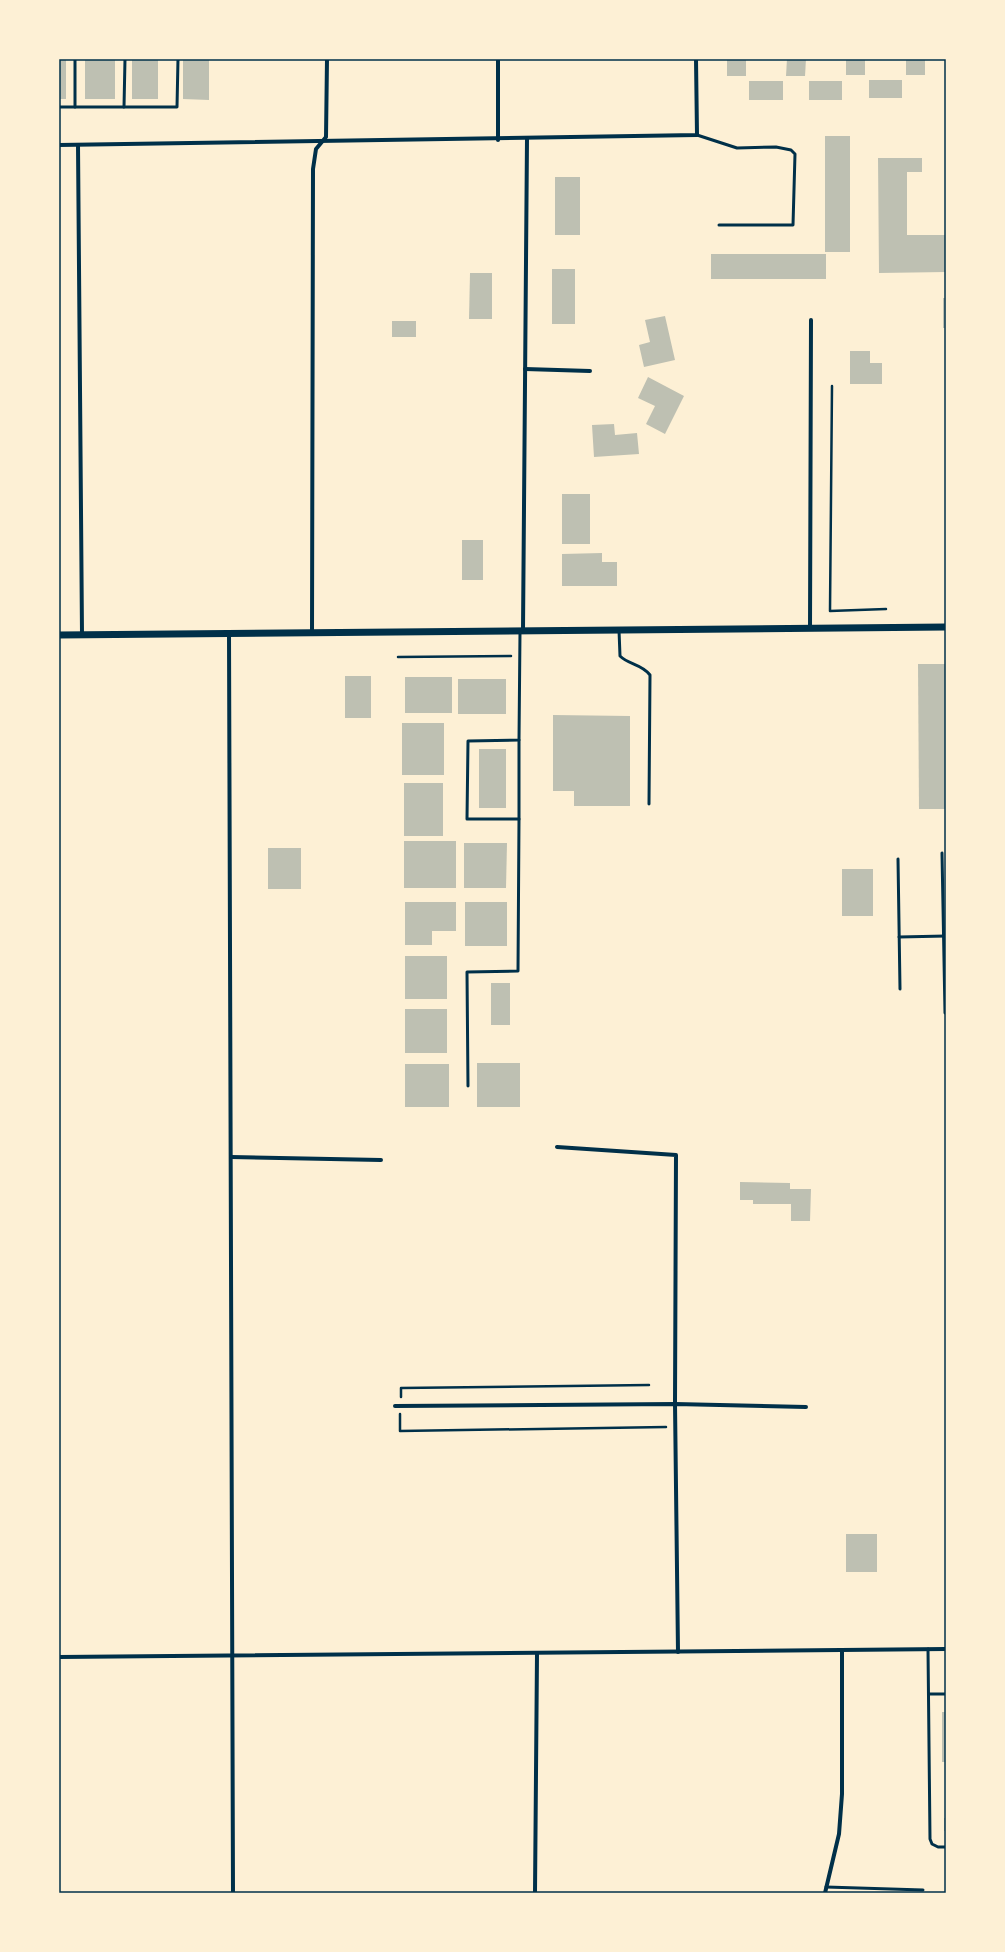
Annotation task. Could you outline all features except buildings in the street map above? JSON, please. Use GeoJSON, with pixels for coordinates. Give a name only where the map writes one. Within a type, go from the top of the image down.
{"type":"FeatureCollection","features":[{"type":"Feature","properties":{"kind":"street"},"geometry":{"type":"LineString","coordinates":[[312,632],[313,169],[316,149],[326,137],[327,59]]}},
{"type":"Feature","properties":{"kind":"street"},"geometry":{"type":"LineString","coordinates":[[498,59],[498,140]]}},
{"type":"Feature","properties":{"kind":"street"},"geometry":{"type":"LineString","coordinates":[[59,146],[498,140],[697,135],[696,59]]}},
{"type":"Feature","properties":{"kind":"street"},"geometry":{"type":"LineString","coordinates":[[521,630],[527,139]]}},
{"type":"Feature","properties":{"kind":"street"},"geometry":{"type":"LineString","coordinates":[[78,145],[82,634]]}},
{"type":"Feature","properties":{"kind":"street"},"geometry":{"type":"LineString","coordinates":[[810,629],[811,320]]}},
{"type":"Feature","properties":{"kind":"street"},"geometry":{"type":"LineString","coordinates":[[525,369],[590,371]]}},
{"type":"Feature","properties":{"kind":"street"},"geometry":{"type":"LineString","coordinates":[[59,635],[946,627]]}},
{"type":"Feature","properties":{"kind":"street"},"geometry":{"type":"LineString","coordinates":[[229,633],[233,1893]]}},
{"type":"Feature","properties":{"kind":"street"},"geometry":{"type":"LineString","coordinates":[[557,1147],[676,1156],[675,1404],[678,1652]]}},
{"type":"Feature","properties":{"kind":"street"},"geometry":{"type":"LineString","coordinates":[[231,1157],[381,1160]]}},
{"type":"Feature","properties":{"kind":"street"},"geometry":{"type":"LineString","coordinates":[[395,1406],[675,1404],[806,1407]]}},
{"type":"Feature","properties":{"kind":"street"},"geometry":{"type":"LineString","coordinates":[[59,1656],[537,1654],[946,1649]]}},
{"type":"Feature","properties":{"kind":"street"},"geometry":{"type":"LineString","coordinates":[[825,1893],[839,1834],[842,1794],[842,1650]]}},
{"type":"Feature","properties":{"kind":"street"},"geometry":{"type":"LineString","coordinates":[[534,1893],[537,1654]]}},
{"type":"Feature","properties":{"kind":"lane"},"geometry":{"type":"LineString","coordinates":[[75,59],[76,107]]}},
{"type":"Feature","properties":{"kind":"lane"},"geometry":{"type":"LineString","coordinates":[[124,107],[125,59]]}},
{"type":"Feature","properties":{"kind":"lane"},"geometry":{"type":"LineString","coordinates":[[59,107],[178,107],[178,59]]}},
{"type":"Feature","properties":{"kind":"lane"},"geometry":{"type":"LineString","coordinates":[[697,135],[737,148],[776,147],[791,150],[794,154],[793,225],[720,225]]}},
{"type":"Feature","properties":{"kind":"lane"},"geometry":{"type":"LineString","coordinates":[[468,1086],[467,972],[518,971],[521,630]]}},
{"type":"Feature","properties":{"kind":"lane"},"geometry":{"type":"LineString","coordinates":[[619,630],[620,656],[624,660],[646,669],[650,675],[649,804]]}},
{"type":"Feature","properties":{"kind":"lane"},"geometry":{"type":"LineString","coordinates":[[519,740],[468,741],[467,819],[519,819]]}},
{"type":"Feature","properties":{"kind":"lane"},"geometry":{"type":"LineString","coordinates":[[942,853],[945,936],[945,1013]]}},
{"type":"Feature","properties":{"kind":"lane"},"geometry":{"type":"LineString","coordinates":[[898,859],[900,989]]}},
{"type":"Feature","properties":{"kind":"lane"},"geometry":{"type":"LineString","coordinates":[[899,937],[945,936]]}},
{"type":"Feature","properties":{"kind":"lane"},"geometry":{"type":"LineString","coordinates":[[928,1649],[930,1839],[932,1844],[938,1847],[946,1847]]}},
{"type":"Feature","properties":{"kind":"lane"},"geometry":{"type":"LineString","coordinates":[[929,1694],[946,1694]]}},
{"type":"Feature","properties":{"kind":"lane"},"geometry":{"type":"LineString","coordinates":[[826,1887],[923,1890]]}},
{"type":"Feature","properties":{"kind":"path"},"geometry":{"type":"LineString","coordinates":[[832,386],[830,611],[886,609]]}},
{"type":"Feature","properties":{"kind":"path"},"geometry":{"type":"LineString","coordinates":[[398,657],[520,656]]}}]}
